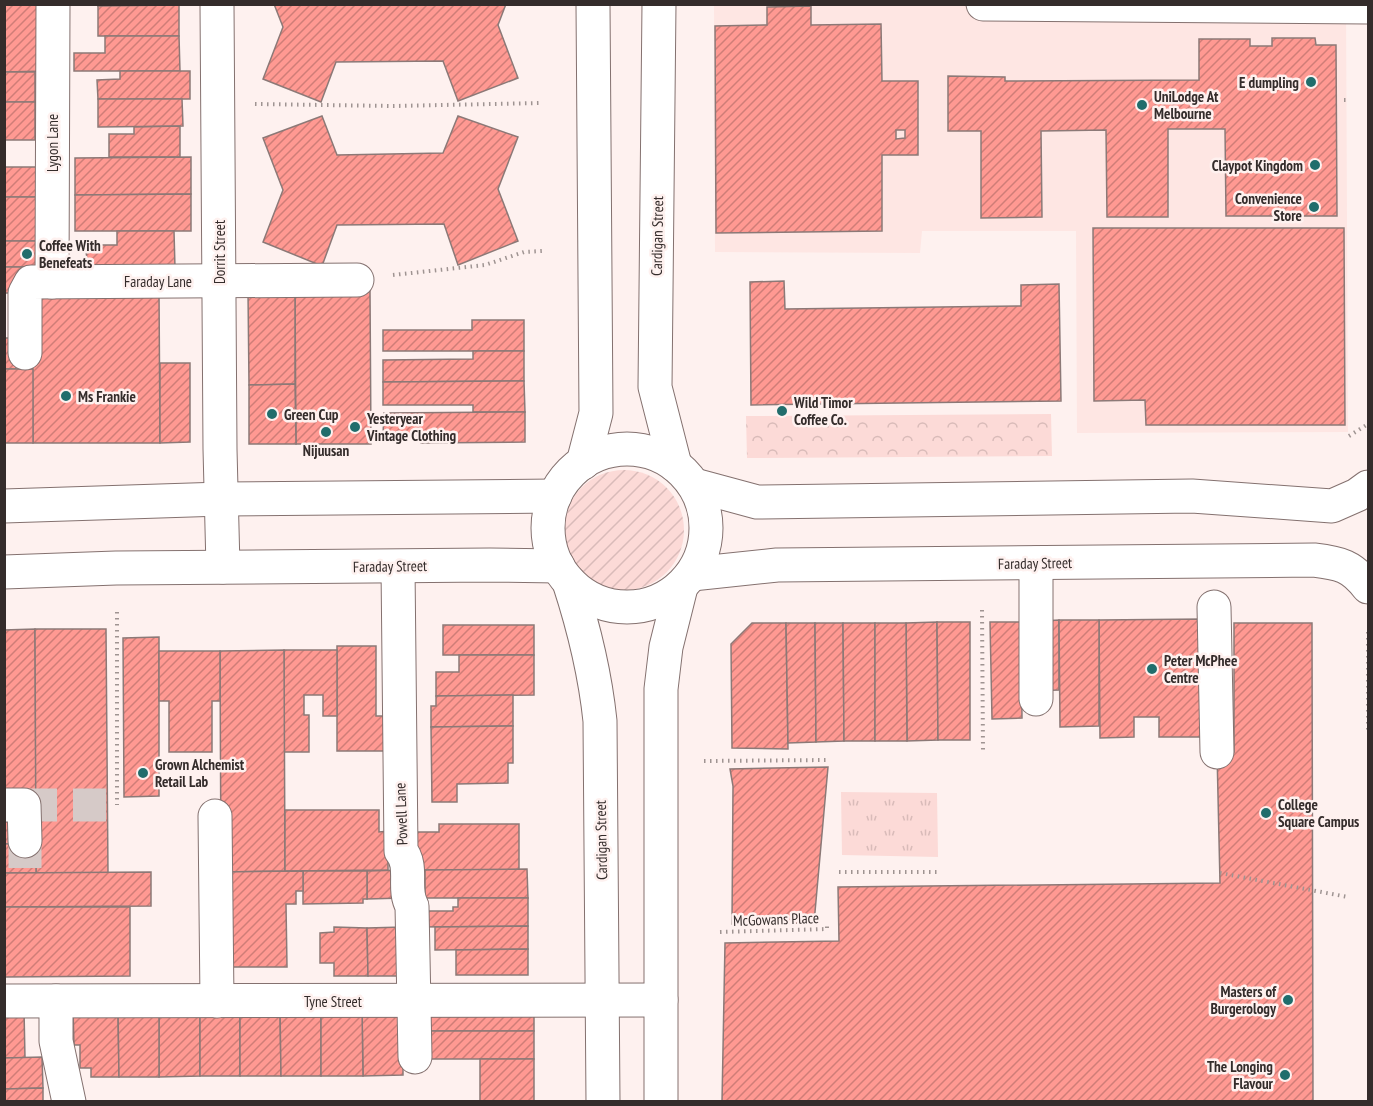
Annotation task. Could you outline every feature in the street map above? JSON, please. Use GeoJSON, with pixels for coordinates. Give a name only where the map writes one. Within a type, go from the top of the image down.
{"type":"FeatureCollection","features":[{"type":"Feature","properties":{"kind":"street","name":"Lygon Lane"},"geometry":{"type":"LineString","coordinates":[[52,282],[53,4]]}},
{"type":"Feature","properties":{"kind":"street","name":"Dorrit Street"},"geometry":{"type":"LineString","coordinates":[[217,4],[222,498]]}},
{"type":"Feature","properties":{"kind":"street"},"geometry":{"type":"LineString","coordinates":[[583,463],[596,413],[592,4]]}},
{"type":"Feature","properties":{"kind":"street","name":"Cardigan Street"},"geometry":{"type":"LineString","coordinates":[[659,4],[655,387],[684,475]]}},
{"type":"Feature","properties":{"kind":"street"},"geometry":{"type":"LineString","coordinates":[[983,4],[1368,7]]}},
{"type":"Feature","properties":{"kind":"street","name":"Faraday Lane"},"geometry":{"type":"LineString","coordinates":[[25,353],[25,293],[31,282],[357,280]]}},
{"type":"Feature","properties":{"kind":"street"},"geometry":{"type":"LineString","coordinates":[[686,581],[660,600],[636,607],[611,606],[588,597],[563,574],[549,543],[549,519],[555,496],[567,478],[583,463],[605,452],[630,449],[654,454],[684,475],[757,502],[1192,496],[1332,506],[1357,495],[1368,487]]}},
{"type":"Feature","properties":{"kind":"street"},"geometry":{"type":"LineString","coordinates":[[661,1101],[661,689],[666,647],[686,581],[703,554],[706,530],[704,506],[684,475]]}},
{"type":"Feature","properties":{"kind":"street"},"geometry":{"type":"LineString","coordinates":[[4,506],[222,498],[555,496]]}},
{"type":"Feature","properties":{"kind":"street"},"geometry":{"type":"LineString","coordinates":[[222,498],[223,567]]}},
{"type":"Feature","properties":{"kind":"street","name":"Faraday Street"},"geometry":{"type":"LineString","coordinates":[[686,581],[777,565],[1314,560],[1345,566],[1358,574],[1368,587]]}},
{"type":"Feature","properties":{"kind":"street"},"geometry":{"type":"LineString","coordinates":[[1036,563],[1036,699]]}},
{"type":"Feature","properties":{"kind":"street","name":"Faraday Street"},"geometry":{"type":"LineString","coordinates":[[4,572],[94,568],[490,565],[563,574]]}},
{"type":"Feature","properties":{"kind":"street","name":"Powell Lane"},"geometry":{"type":"LineString","coordinates":[[398,567],[401,851],[407,858],[407,898],[412,906],[415,1057]]}},
{"type":"Feature","properties":{"kind":"street","name":"Cardigan Street"},"geometry":{"type":"LineString","coordinates":[[563,574],[583,625],[597,688],[600,722],[603,1101]]}},
{"type":"Feature","properties":{"kind":"street"},"geometry":{"type":"LineString","coordinates":[[1214,607],[1217,752]]}},
{"type":"Feature","properties":{"kind":"street"},"geometry":{"type":"LineString","coordinates":[[4,805],[24,805],[25,841]]}},
{"type":"Feature","properties":{"kind":"street"},"geometry":{"type":"LineString","coordinates":[[215,816],[217,1001]]}},
{"type":"Feature","properties":{"kind":"street","name":"Tyne Street"},"geometry":{"type":"LineString","coordinates":[[4,1001],[661,1000]]}},
{"type":"Feature","properties":{"kind":"street"},"geometry":{"type":"LineString","coordinates":[[56,1001],[56,1041],[69,1101]]}},
{"type":"Feature","properties":{"kind":"path"},"geometry":{"type":"LineString","coordinates":[[246,104],[393,106],[540,103]]}},
{"type":"Feature","properties":{"kind":"path"},"geometry":{"type":"LineString","coordinates":[[357,280],[485,265],[524,252],[542,251]]}},
{"type":"Feature","properties":{"kind":"path"},"geometry":{"type":"LineString","coordinates":[[1349,436],[1368,424]]}},
{"type":"Feature","properties":{"kind":"path"},"geometry":{"type":"LineString","coordinates":[[982,610],[983,750]]}},
{"type":"Feature","properties":{"kind":"path"},"geometry":{"type":"LineString","coordinates":[[117,612],[117,805]]}},
{"type":"Feature","properties":{"kind":"path"},"geometry":{"type":"LineString","coordinates":[[1368,632],[1368,730]]}},
{"type":"Feature","properties":{"kind":"path"},"geometry":{"type":"LineString","coordinates":[[704,761],[828,760]]}},
{"type":"Feature","properties":{"kind":"path"},"geometry":{"type":"LineString","coordinates":[[839,872],[939,872]]}},
{"type":"Feature","properties":{"kind":"path"},"geometry":{"type":"LineString","coordinates":[[1220,873],[1347,897]]}},
{"type":"Feature","properties":{"kind":"path","name":"McGowans Place"},"geometry":{"type":"LineString","coordinates":[[720,932],[827,929],[827,923]]}},
{"type":"Feature","properties":{"kind":"shaded area"},"geometry":{"type":"Polygon","coordinates":[[[714,5],[1346,5],[1348,432],[1077,433],[1076,231],[922,231],[920,253],[715,252],[714,5]]]}},
{"type":"Feature","properties":{"kind":"green space"},"geometry":{"type":"Polygon","coordinates":[[[1051,414],[1052,456],[747,458],[746,416],[1051,414]]]}},
{"type":"Feature","properties":{"kind":"green space"},"geometry":{"type":"Polygon","coordinates":[[[624,470],[647,474],[666,488],[680,507],[684,530],[680,553],[666,572],[647,586],[624,590],[601,586],[582,572],[568,553],[564,530],[568,507],[582,488],[601,474],[624,470]]]}},
{"type":"Feature","properties":{"kind":"green space"},"geometry":{"type":"Polygon","coordinates":[[[841,792],[937,793],[938,857],[842,855],[841,792]]]}},
{"type":"Feature","properties":{"kind":"building"},"geometry":{"type":"Polygon","coordinates":[[[4,4],[48,4],[48,71],[4,72],[4,4]]]}},
{"type":"Feature","properties":{"kind":"building"},"geometry":{"type":"Polygon","coordinates":[[[98,4],[179,4],[179,5],[98,6],[98,4]]]}},
{"type":"Feature","properties":{"kind":"building"},"geometry":{"type":"Polygon","coordinates":[[[274,4],[506,4],[498,25],[518,78],[458,101],[443,61],[336,62],[321,102],[263,79],[283,27],[274,4]]]}},
{"type":"Feature","properties":{"kind":"building"},"geometry":{"type":"Polygon","coordinates":[[[179,5],[179,36],[98,36],[98,6],[179,5]]]}},
{"type":"Feature","properties":{"kind":"building"},"geometry":{"type":"Polygon","coordinates":[[[811,6],[811,25],[881,24],[882,81],[918,81],[918,155],[882,155],[882,231],[716,233],[715,26],[767,25],[767,7],[811,6]],[[896,130],[896,139],[905,138],[905,130],[896,130]]]}},
{"type":"Feature","properties":{"kind":"building"},"geometry":{"type":"Polygon","coordinates":[[[105,36],[179,36],[180,71],[74,71],[74,53],[105,53],[105,36]]]}},
{"type":"Feature","properties":{"kind":"building","name":"UniLodge At Melbourne"},"geometry":{"type":"Polygon","coordinates":[[[1272,38],[1315,38],[1316,45],[1336,45],[1337,216],[1226,216],[1225,129],[1168,129],[1168,217],[1107,217],[1106,130],[1041,131],[1042,217],[981,218],[981,131],[948,131],[948,76],[1005,77],[1005,81],[1199,80],[1199,39],[1250,39],[1250,46],[1272,46],[1272,38]]]}},
{"type":"Feature","properties":{"kind":"building"},"geometry":{"type":"Polygon","coordinates":[[[120,71],[190,71],[190,99],[98,99],[97,80],[120,79],[120,71]]]}},
{"type":"Feature","properties":{"kind":"building"},"geometry":{"type":"Polygon","coordinates":[[[4,72],[35,72],[35,102],[4,102],[4,72]]]}},
{"type":"Feature","properties":{"kind":"building"},"geometry":{"type":"Polygon","coordinates":[[[98,99],[182,99],[183,126],[98,127],[98,99]]]}},
{"type":"Feature","properties":{"kind":"building"},"geometry":{"type":"Polygon","coordinates":[[[4,102],[35,102],[35,140],[4,140],[4,102]]]}},
{"type":"Feature","properties":{"kind":"building"},"geometry":{"type":"Polygon","coordinates":[[[322,116],[337,155],[443,153],[458,116],[518,137],[498,189],[518,241],[458,265],[444,224],[337,225],[322,266],[263,242],[283,190],[263,138],[322,116]]]}},
{"type":"Feature","properties":{"kind":"building"},"geometry":{"type":"Polygon","coordinates":[[[180,126],[180,157],[109,157],[109,134],[134,134],[134,127],[180,126]]]}},
{"type":"Feature","properties":{"kind":"building"},"geometry":{"type":"Polygon","coordinates":[[[191,157],[191,194],[75,195],[75,158],[191,157]]]}},
{"type":"Feature","properties":{"kind":"building"},"geometry":{"type":"Polygon","coordinates":[[[4,167],[49,167],[49,197],[4,197],[4,167]]]}},
{"type":"Feature","properties":{"kind":"building"},"geometry":{"type":"Polygon","coordinates":[[[191,194],[191,231],[75,231],[75,195],[191,194]]]}},
{"type":"Feature","properties":{"kind":"building"},"geometry":{"type":"Polygon","coordinates":[[[4,197],[49,197],[49,241],[4,241],[4,197]]]}},
{"type":"Feature","properties":{"kind":"building"},"geometry":{"type":"Polygon","coordinates":[[[1093,228],[1344,228],[1345,425],[1146,425],[1145,400],[1094,401],[1093,228]]]}},
{"type":"Feature","properties":{"kind":"building"},"geometry":{"type":"Polygon","coordinates":[[[117,231],[174,231],[175,268],[87,268],[86,245],[117,245],[117,231]]]}},
{"type":"Feature","properties":{"kind":"building","name":"Coffee With Benefeats"},"geometry":{"type":"Polygon","coordinates":[[[4,241],[49,241],[49,267],[4,267],[4,241]]]}},
{"type":"Feature","properties":{"kind":"building"},"geometry":{"type":"Polygon","coordinates":[[[4,267],[49,267],[16,293],[4,293],[4,267]]]}},
{"type":"Feature","properties":{"kind":"building"},"geometry":{"type":"Polygon","coordinates":[[[784,281],[785,309],[1021,306],[1021,285],[1059,284],[1061,401],[751,405],[750,282],[784,281]]]}},
{"type":"Feature","properties":{"kind":"building"},"geometry":{"type":"Polygon","coordinates":[[[32,290],[159,290],[160,443],[33,443],[32,290]]]}},
{"type":"Feature","properties":{"kind":"building"},"geometry":{"type":"Polygon","coordinates":[[[295,291],[370,291],[371,444],[296,444],[295,291]]]}},
{"type":"Feature","properties":{"kind":"building"},"geometry":{"type":"Polygon","coordinates":[[[295,291],[295,384],[249,385],[248,292],[295,291]]]}},
{"type":"Feature","properties":{"kind":"building"},"geometry":{"type":"Polygon","coordinates":[[[472,320],[524,320],[524,351],[383,351],[383,330],[472,330],[472,320]]]}},
{"type":"Feature","properties":{"kind":"building"},"geometry":{"type":"Polygon","coordinates":[[[4,338],[16,338],[16,369],[4,369],[4,338]]]}},
{"type":"Feature","properties":{"kind":"building"},"geometry":{"type":"Polygon","coordinates":[[[473,351],[524,351],[524,381],[383,382],[383,360],[473,359],[473,351]]]}},
{"type":"Feature","properties":{"kind":"building"},"geometry":{"type":"Polygon","coordinates":[[[160,363],[190,363],[190,442],[160,443],[160,363]]]}},
{"type":"Feature","properties":{"kind":"building"},"geometry":{"type":"Polygon","coordinates":[[[4,369],[33,369],[33,443],[4,443],[4,369]]]}},
{"type":"Feature","properties":{"kind":"building"},"geometry":{"type":"Polygon","coordinates":[[[524,381],[525,412],[473,412],[473,405],[383,405],[383,382],[524,381]]]}},
{"type":"Feature","properties":{"kind":"building","name":"Green Cup"},"geometry":{"type":"Polygon","coordinates":[[[295,384],[296,444],[249,444],[249,385],[295,384]]]}},
{"type":"Feature","properties":{"kind":"building"},"geometry":{"type":"Polygon","coordinates":[[[525,412],[525,442],[421,443],[421,435],[383,435],[384,413],[525,412]]]}},
{"type":"Feature","properties":{"kind":"building","name":"Peter McPhee Centre"},"geometry":{"type":"Polygon","coordinates":[[[1204,619],[1205,737],[1159,737],[1159,717],[1134,717],[1134,737],[1100,738],[1099,620],[1204,619]]]}},
{"type":"Feature","properties":{"kind":"building"},"geometry":{"type":"Polygon","coordinates":[[[1059,620],[1059,690],[1022,691],[1021,622],[1059,620]]]}},
{"type":"Feature","properties":{"kind":"building"},"geometry":{"type":"Polygon","coordinates":[[[1059,620],[1099,620],[1099,726],[1060,727],[1059,620]]]}},
{"type":"Feature","properties":{"kind":"building"},"geometry":{"type":"Polygon","coordinates":[[[937,622],[938,740],[907,741],[906,623],[937,622]]]}},
{"type":"Feature","properties":{"kind":"building"},"geometry":{"type":"Polygon","coordinates":[[[937,622],[970,622],[970,740],[938,740],[937,622]]]}},
{"type":"Feature","properties":{"kind":"building"},"geometry":{"type":"Polygon","coordinates":[[[990,622],[1021,622],[1022,718],[992,719],[990,622]]]}},
{"type":"Feature","properties":{"kind":"building"},"geometry":{"type":"Polygon","coordinates":[[[752,623],[786,623],[788,749],[732,748],[731,644],[752,623]]]}},
{"type":"Feature","properties":{"kind":"building"},"geometry":{"type":"Polygon","coordinates":[[[786,623],[815,623],[816,742],[788,743],[786,623]]]}},
{"type":"Feature","properties":{"kind":"building"},"geometry":{"type":"Polygon","coordinates":[[[815,623],[843,623],[844,741],[816,742],[815,623]]]}},
{"type":"Feature","properties":{"kind":"building"},"geometry":{"type":"Polygon","coordinates":[[[843,623],[875,623],[875,741],[844,741],[843,623]]]}},
{"type":"Feature","properties":{"kind":"building"},"geometry":{"type":"Polygon","coordinates":[[[875,623],[906,623],[907,741],[875,741],[875,623]]]}},
{"type":"Feature","properties":{"kind":"building","name":"College Square Campus"},"geometry":{"type":"Polygon","coordinates":[[[1234,623],[1312,623],[1313,1102],[722,1102],[725,943],[839,941],[838,887],[1220,883],[1217,752],[1234,752],[1234,623]]]}},
{"type":"Feature","properties":{"kind":"building"},"geometry":{"type":"Polygon","coordinates":[[[443,625],[534,625],[534,655],[443,655],[443,625]]]}},
{"type":"Feature","properties":{"kind":"building"},"geometry":{"type":"Polygon","coordinates":[[[35,629],[36,797],[4,798],[4,630],[35,629]]]}},
{"type":"Feature","properties":{"kind":"building"},"geometry":{"type":"Polygon","coordinates":[[[35,629],[106,629],[108,873],[36,873],[35,629]]]}},
{"type":"Feature","properties":{"kind":"building"},"geometry":{"type":"Polygon","coordinates":[[[159,637],[159,796],[124,797],[123,638],[159,637]]]}},
{"type":"Feature","properties":{"kind":"building"},"geometry":{"type":"Polygon","coordinates":[[[337,646],[376,646],[376,716],[387,716],[387,751],[337,751],[337,646]]]}},
{"type":"Feature","properties":{"kind":"building"},"geometry":{"type":"Polygon","coordinates":[[[284,650],[337,650],[337,716],[323,716],[323,695],[304,695],[304,715],[309,715],[309,752],[284,752],[284,650]]]}},
{"type":"Feature","properties":{"kind":"building"},"geometry":{"type":"Polygon","coordinates":[[[284,650],[285,871],[221,872],[220,651],[284,650]]]}},
{"type":"Feature","properties":{"kind":"building"},"geometry":{"type":"Polygon","coordinates":[[[159,651],[220,651],[220,701],[212,701],[212,752],[169,752],[169,701],[159,701],[159,651]]]}},
{"type":"Feature","properties":{"kind":"building"},"geometry":{"type":"Polygon","coordinates":[[[459,655],[534,655],[534,695],[436,696],[436,672],[459,672],[459,655]]]}},
{"type":"Feature","properties":{"kind":"building"},"geometry":{"type":"Polygon","coordinates":[[[513,695],[513,726],[431,727],[431,706],[436,706],[436,696],[513,695]]]}},
{"type":"Feature","properties":{"kind":"building"},"geometry":{"type":"Polygon","coordinates":[[[513,726],[513,763],[508,763],[508,783],[457,784],[457,802],[432,802],[431,727],[513,726]]]}},
{"type":"Feature","properties":{"kind":"building"},"geometry":{"type":"Polygon","coordinates":[[[828,767],[814,923],[732,924],[733,786],[730,769],[828,767]]]}},
{"type":"Feature","properties":{"kind":"building"},"geometry":{"type":"Polygon","coordinates":[[[285,810],[379,810],[379,832],[388,831],[388,870],[285,871],[285,810]]]}},
{"type":"Feature","properties":{"kind":"building"},"geometry":{"type":"Polygon","coordinates":[[[4,814],[18,844],[4,844],[4,814]]]}},
{"type":"Feature","properties":{"kind":"building"},"geometry":{"type":"Polygon","coordinates":[[[439,824],[519,824],[519,870],[409,870],[409,832],[439,832],[439,824]]]}},
{"type":"Feature","properties":{"kind":"building"},"geometry":{"type":"Polygon","coordinates":[[[36,843],[36,873],[4,873],[4,844],[36,843]]]}},
{"type":"Feature","properties":{"kind":"building"},"geometry":{"type":"Polygon","coordinates":[[[527,869],[528,898],[425,898],[425,870],[527,869]]]}},
{"type":"Feature","properties":{"kind":"building"},"geometry":{"type":"Polygon","coordinates":[[[403,870],[403,898],[367,899],[367,871],[403,870]]]}},
{"type":"Feature","properties":{"kind":"building"},"geometry":{"type":"Polygon","coordinates":[[[303,871],[367,871],[367,899],[363,899],[363,903],[303,904],[303,871]]]}},
{"type":"Feature","properties":{"kind":"building"},"geometry":{"type":"Polygon","coordinates":[[[303,871],[303,891],[296,891],[296,904],[286,904],[287,967],[222,967],[221,872],[303,871]]]}},
{"type":"Feature","properties":{"kind":"building"},"geometry":{"type":"Polygon","coordinates":[[[151,872],[151,906],[4,907],[4,873],[151,872]]]}},
{"type":"Feature","properties":{"kind":"building"},"geometry":{"type":"Polygon","coordinates":[[[458,898],[528,898],[528,926],[418,927],[418,911],[453,911],[453,907],[458,907],[458,898]]]}},
{"type":"Feature","properties":{"kind":"building"},"geometry":{"type":"Polygon","coordinates":[[[4,907],[130,907],[130,976],[4,977],[4,907]]]}},
{"type":"Feature","properties":{"kind":"building"},"geometry":{"type":"Polygon","coordinates":[[[528,926],[528,949],[435,950],[435,927],[528,926]]]}},
{"type":"Feature","properties":{"kind":"building"},"geometry":{"type":"Polygon","coordinates":[[[334,927],[367,928],[368,976],[334,976],[334,963],[320,963],[320,933],[334,932],[334,927]]]}},
{"type":"Feature","properties":{"kind":"building"},"geometry":{"type":"Polygon","coordinates":[[[403,927],[403,976],[368,976],[367,928],[403,927]]]}},
{"type":"Feature","properties":{"kind":"building"},"geometry":{"type":"Polygon","coordinates":[[[528,949],[528,975],[456,975],[456,950],[528,949]]]}},
{"type":"Feature","properties":{"kind":"building"},"geometry":{"type":"Polygon","coordinates":[[[403,1007],[403,1075],[363,1076],[362,1008],[403,1007]]]}},
{"type":"Feature","properties":{"kind":"building"},"geometry":{"type":"Polygon","coordinates":[[[422,1007],[534,1007],[534,1031],[422,1031],[422,1007]]]}},
{"type":"Feature","properties":{"kind":"building"},"geometry":{"type":"Polygon","coordinates":[[[200,1008],[200,1076],[159,1077],[159,1009],[200,1008]]]}},
{"type":"Feature","properties":{"kind":"building"},"geometry":{"type":"Polygon","coordinates":[[[200,1008],[240,1008],[240,1076],[200,1076],[200,1008]]]}},
{"type":"Feature","properties":{"kind":"building"},"geometry":{"type":"Polygon","coordinates":[[[240,1008],[280,1008],[281,1076],[240,1076],[240,1008]]]}},
{"type":"Feature","properties":{"kind":"building"},"geometry":{"type":"Polygon","coordinates":[[[280,1008],[321,1008],[321,1076],[281,1076],[280,1008]]]}},
{"type":"Feature","properties":{"kind":"building"},"geometry":{"type":"Polygon","coordinates":[[[321,1008],[362,1008],[363,1076],[321,1076],[321,1008]]]}},
{"type":"Feature","properties":{"kind":"building"},"geometry":{"type":"Polygon","coordinates":[[[73,1009],[118,1009],[119,1077],[91,1077],[91,1068],[80,1068],[80,1045],[74,1045],[73,1009]]]}},
{"type":"Feature","properties":{"kind":"building"},"geometry":{"type":"Polygon","coordinates":[[[118,1009],[159,1009],[159,1077],[119,1077],[118,1009]]]}},
{"type":"Feature","properties":{"kind":"building"},"geometry":{"type":"Polygon","coordinates":[[[4,1010],[24,1010],[25,1058],[4,1058],[4,1010]]]}},
{"type":"Feature","properties":{"kind":"building"},"geometry":{"type":"Polygon","coordinates":[[[422,1031],[534,1031],[534,1059],[422,1059],[422,1031]]]}},
{"type":"Feature","properties":{"kind":"building"},"geometry":{"type":"Polygon","coordinates":[[[42,1057],[43,1088],[4,1089],[4,1058],[42,1057]]]}},
{"type":"Feature","properties":{"kind":"building"},"geometry":{"type":"Polygon","coordinates":[[[480,1059],[534,1059],[534,1102],[480,1102],[480,1059]]]}},
{"type":"Feature","properties":{"kind":"building"},"geometry":{"type":"Polygon","coordinates":[[[43,1088],[43,1102],[4,1102],[4,1089],[43,1088]]]}},
{"type":"Feature","properties":{"kind":"tunnel"},"geometry":{"type":"LineString","coordinates":[[24,805],[117,805]]}},
{"type":"Feature","properties":{"kind":"tunnel"},"geometry":{"type":"LineString","coordinates":[[25,841],[25,868]]}},
{"type":"Feature","properties":{"kind":"place","name":"E dumpling"},"geometry":{"type":"Point","coordinates":[1311,82]}},
{"type":"Feature","properties":{"kind":"place","name":"UniLodge At Melbourne"},"geometry":{"type":"Point","coordinates":[1142,105]}},
{"type":"Feature","properties":{"kind":"place","name":"Claypot Kingdom"},"geometry":{"type":"Point","coordinates":[1315,165]}},
{"type":"Feature","properties":{"kind":"place","name":"Convenience Store"},"geometry":{"type":"Point","coordinates":[1314,207]}},
{"type":"Feature","properties":{"kind":"place","name":"Coffee With Benefeats"},"geometry":{"type":"Point","coordinates":[27,254]}},
{"type":"Feature","properties":{"kind":"place","name":"Ms Frankie"},"geometry":{"type":"Point","coordinates":[66,396]}},
{"type":"Feature","properties":{"kind":"place","name":"Wild Timor Coffee Co."},"geometry":{"type":"Point","coordinates":[782,411]}},
{"type":"Feature","properties":{"kind":"place","name":"Green Cup"},"geometry":{"type":"Point","coordinates":[272,414]}},
{"type":"Feature","properties":{"kind":"place","name":"Yesteryear Vintage Clothing"},"geometry":{"type":"Point","coordinates":[355,427]}},
{"type":"Feature","properties":{"kind":"place","name":"Nijuusan"},"geometry":{"type":"Point","coordinates":[326,432]}},
{"type":"Feature","properties":{"kind":"place","name":"Peter McPhee Centre"},"geometry":{"type":"Point","coordinates":[1152,669]}},
{"type":"Feature","properties":{"kind":"place","name":"Grown Alchemist Retail Lab"},"geometry":{"type":"Point","coordinates":[143,773]}},
{"type":"Feature","properties":{"kind":"place","name":"College Square Campus"},"geometry":{"type":"Point","coordinates":[1266,813]}},
{"type":"Feature","properties":{"kind":"place","name":"Masters of Burgerology"},"geometry":{"type":"Point","coordinates":[1288,1000]}},
{"type":"Feature","properties":{"kind":"place","name":"The Longing Flavour"},"geometry":{"type":"Point","coordinates":[1285,1075]}}]}
